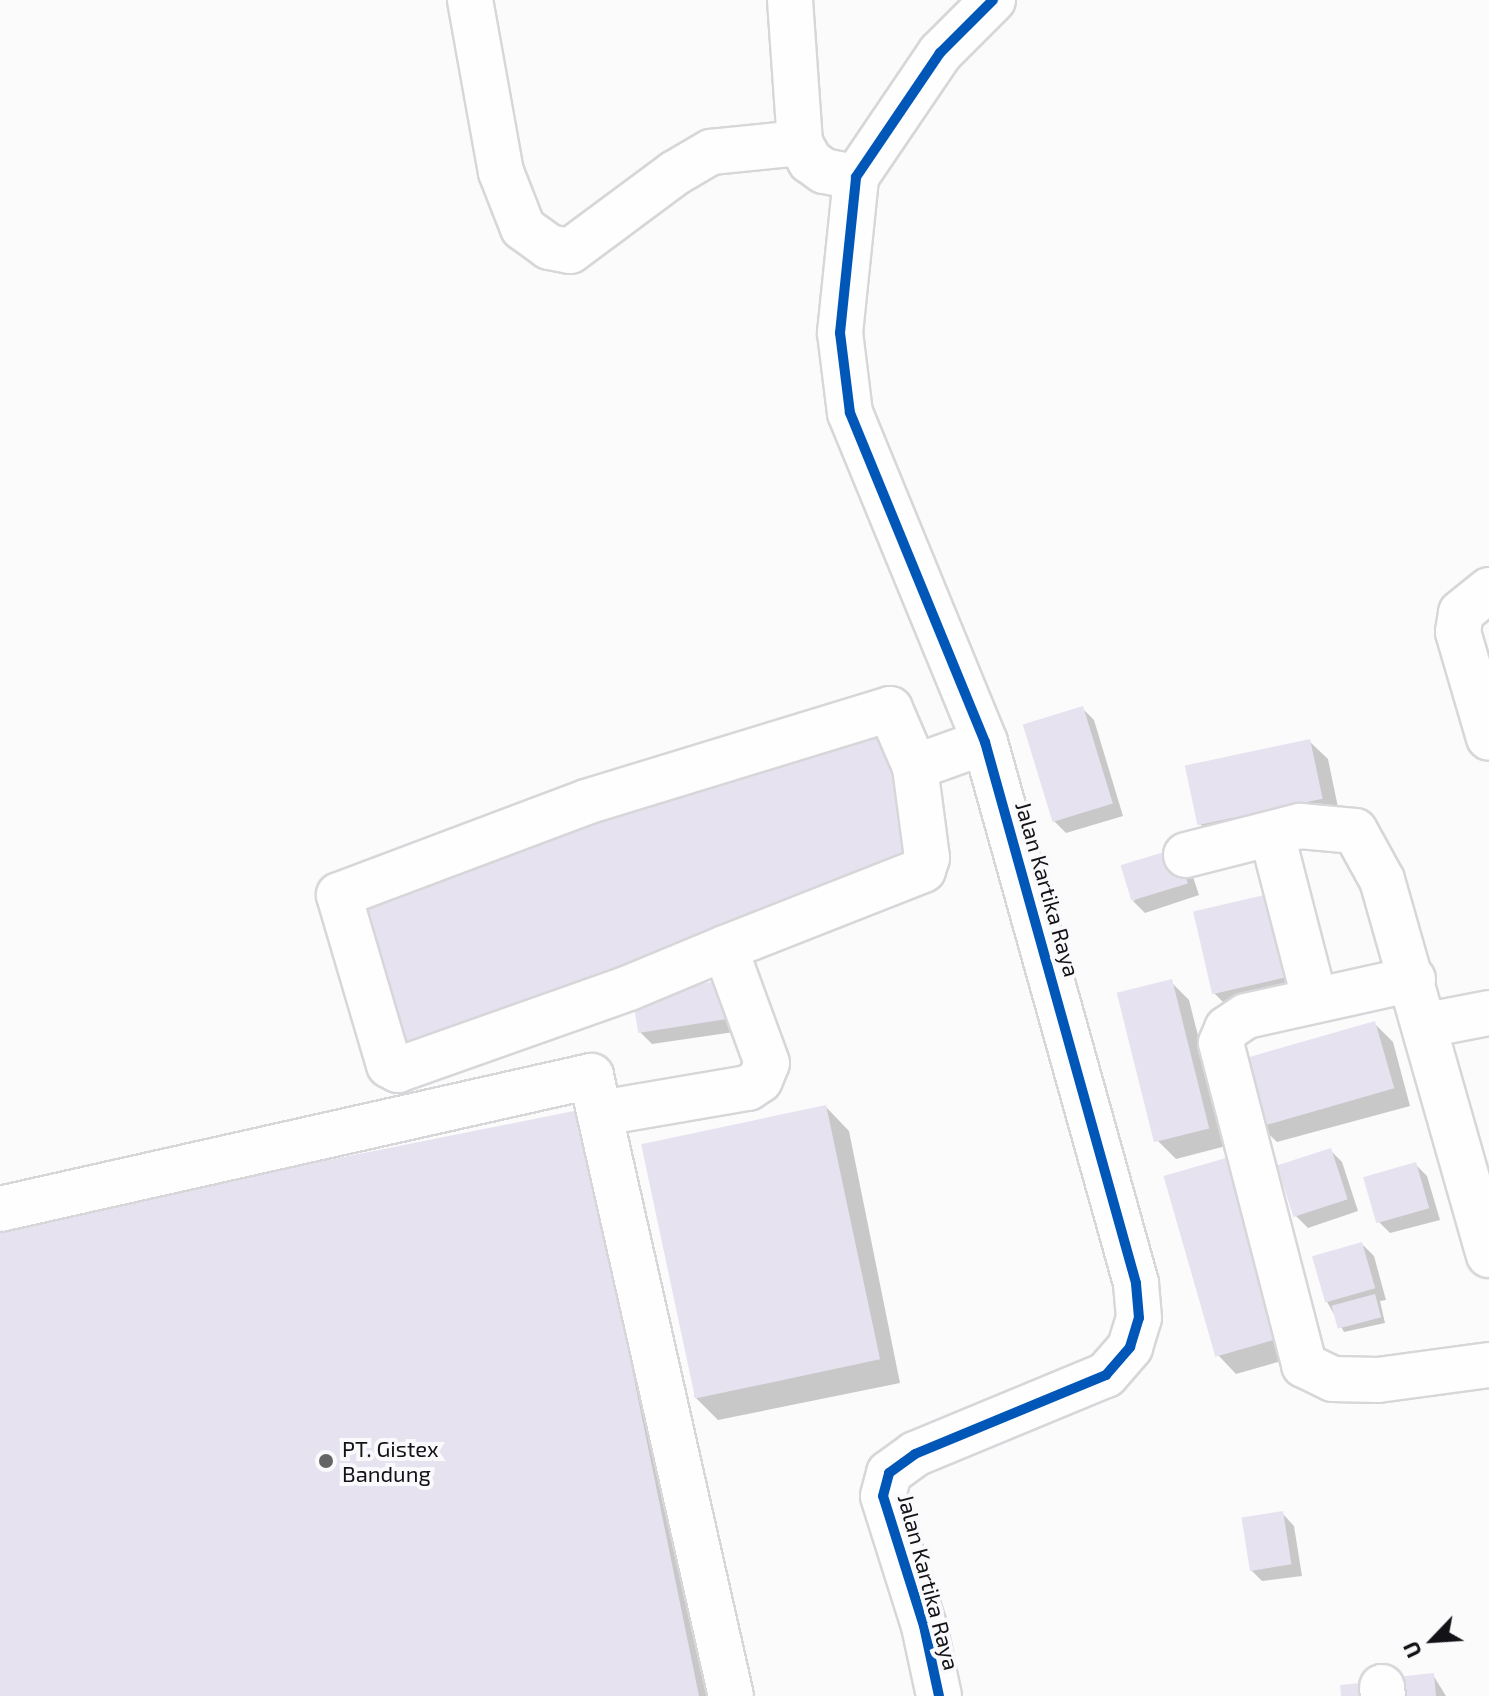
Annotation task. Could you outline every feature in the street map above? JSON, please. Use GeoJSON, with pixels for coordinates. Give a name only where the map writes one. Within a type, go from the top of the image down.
{"type":"FeatureCollection","features":[{"type":"Feature","properties":{"kind":"street"},"geometry":{"type":"LineString","coordinates":[[470,0],[501,172],[523,228],[549,247],[570,251],[675,173],[711,152],[800,143]]}},
{"type":"Feature","properties":{"kind":"street"},"geometry":{"type":"LineString","coordinates":[[790,0],[800,143],[810,161],[824,171],[856,177]]}},
{"type":"Feature","properties":{"kind":"street","name":"Jalan Kartika Raya"},"geometry":{"type":"LineString","coordinates":[[939,1696],[924,1626],[883,1496],[889,1473],[915,1454],[1106,1375],[1130,1347],[1139,1318],[1136,1283],[985,742],[850,413],[840,333],[856,177],[940,53],[993,0]]}},
{"type":"Feature","properties":{"kind":"street"},"geometry":{"type":"LineString","coordinates":[[1489,590],[1461,613],[1458,632],[1489,738]]}},
{"type":"Feature","properties":{"kind":"street"},"geometry":{"type":"LineString","coordinates":[[890,709],[915,767],[927,858],[923,870],[614,994],[398,1070],[389,1065],[339,895],[586,802],[890,709]]}},
{"type":"Feature","properties":{"kind":"street"},"geometry":{"type":"LineString","coordinates":[[915,767],[985,742]]}},
{"type":"Feature","properties":{"kind":"street"},"geometry":{"type":"LineString","coordinates":[[1186,855],[1300,826],[1355,831],[1382,880],[1427,1025],[1489,1255]]}},
{"type":"Feature","properties":{"kind":"street"},"geometry":{"type":"LineString","coordinates":[[1272,835],[1314,997]]}},
{"type":"Feature","properties":{"kind":"street"},"geometry":{"type":"LineString","coordinates":[[601,1113],[748,1088],[760,1080],[767,1063],[725,948]]}},
{"type":"Feature","properties":{"kind":"street"},"geometry":{"type":"LineString","coordinates":[[1413,979],[1314,997],[1246,1016],[1227,1029],[1221,1043],[1304,1365],[1333,1379],[1378,1380],[1489,1365]]}},
{"type":"Feature","properties":{"kind":"street"},"geometry":{"type":"LineString","coordinates":[[1427,1025],[1489,1013]]}},
{"type":"Feature","properties":{"kind":"street"},"geometry":{"type":"LineString","coordinates":[[0,1209],[585,1074],[596,1080],[731,1696]]}},
{"type":"Feature","properties":{"kind":"building"},"geometry":{"type":"Polygon","coordinates":[[[1083,706],[1113,804],[1053,822],[1023,724],[1083,706]]]}},
{"type":"Feature","properties":{"kind":"building"},"geometry":{"type":"Polygon","coordinates":[[[876,725],[924,864],[405,1043],[357,904],[876,725]]]}},
{"type":"Feature","properties":{"kind":"building"},"geometry":{"type":"Polygon","coordinates":[[[1310,739],[1323,799],[1197,825],[1185,766],[1310,739]]]}},
{"type":"Feature","properties":{"kind":"building"},"geometry":{"type":"Polygon","coordinates":[[[1177,848],[1188,883],[1131,901],[1121,865],[1177,848]]]}},
{"type":"Feature","properties":{"kind":"building"},"geometry":{"type":"Polygon","coordinates":[[[1273,893],[1292,976],[1212,994],[1193,911],[1273,893]]]}},
{"type":"Feature","properties":{"kind":"building"},"geometry":{"type":"Polygon","coordinates":[[[1172,979],[1209,1128],[1154,1142],[1117,993],[1172,979]]]}},
{"type":"Feature","properties":{"kind":"building"},"geometry":{"type":"Polygon","coordinates":[[[724,980],[730,1019],[638,1033],[632,995],[724,980]]]}},
{"type":"Feature","properties":{"kind":"building"},"geometry":{"type":"Polygon","coordinates":[[[1375,1021],[1394,1088],[1258,1127],[1239,1060],[1375,1021]]]}},
{"type":"Feature","properties":{"kind":"building"},"geometry":{"type":"Polygon","coordinates":[[[826,1105],[880,1359],[695,1399],[641,1144],[826,1105]]]}},
{"type":"Feature","properties":{"kind":"building","name":"PT. Gistex Bandung"},"geometry":{"type":"Polygon","coordinates":[[[579,1110],[699,1696],[0,1696],[0,1226],[579,1110]]]}},
{"type":"Feature","properties":{"kind":"building"},"geometry":{"type":"Polygon","coordinates":[[[1331,1148],[1348,1199],[1293,1217],[1277,1166],[1331,1148]]]}},
{"type":"Feature","properties":{"kind":"building"},"geometry":{"type":"Polygon","coordinates":[[[1226,1158],[1278,1339],[1215,1357],[1164,1176],[1226,1158]]]}},
{"type":"Feature","properties":{"kind":"building"},"geometry":{"type":"Polygon","coordinates":[[[1416,1162],[1429,1208],[1376,1223],[1363,1177],[1416,1162]]]}},
{"type":"Feature","properties":{"kind":"building"},"geometry":{"type":"Polygon","coordinates":[[[1362,1242],[1375,1288],[1325,1302],[1312,1256],[1362,1242]]]}},
{"type":"Feature","properties":{"kind":"building"},"geometry":{"type":"Polygon","coordinates":[[[1375,1294],[1381,1317],[1338,1329],[1332,1306],[1375,1294]]]}},
{"type":"Feature","properties":{"kind":"building"},"geometry":{"type":"Polygon","coordinates":[[[1283,1511],[1291,1564],[1250,1571],[1242,1518],[1283,1511]]]}},
{"type":"Feature","properties":{"kind":"building"},"geometry":{"type":"Polygon","coordinates":[[[1434,1673],[1436,1696],[1399,1696],[1397,1677],[1434,1673]]]}},
{"type":"Feature","properties":{"kind":"building"},"geometry":{"type":"Polygon","coordinates":[[[1371,1682],[1372,1696],[1341,1696],[1340,1685],[1371,1682]]]}},
{"type":"Feature","properties":{"kind":"cycle path"},"geometry":{"type":"LineString","coordinates":[[939,1696],[924,1626],[883,1496],[889,1473],[915,1454],[1106,1375],[1130,1347],[1139,1318],[1136,1283],[985,742],[850,413],[840,333],[856,177],[940,53],[993,0]]}},
{"type":"Feature","properties":{"kind":"place","name":"PT. Gistex Bandung"},"geometry":{"type":"Point","coordinates":[326,1461]}}]}
